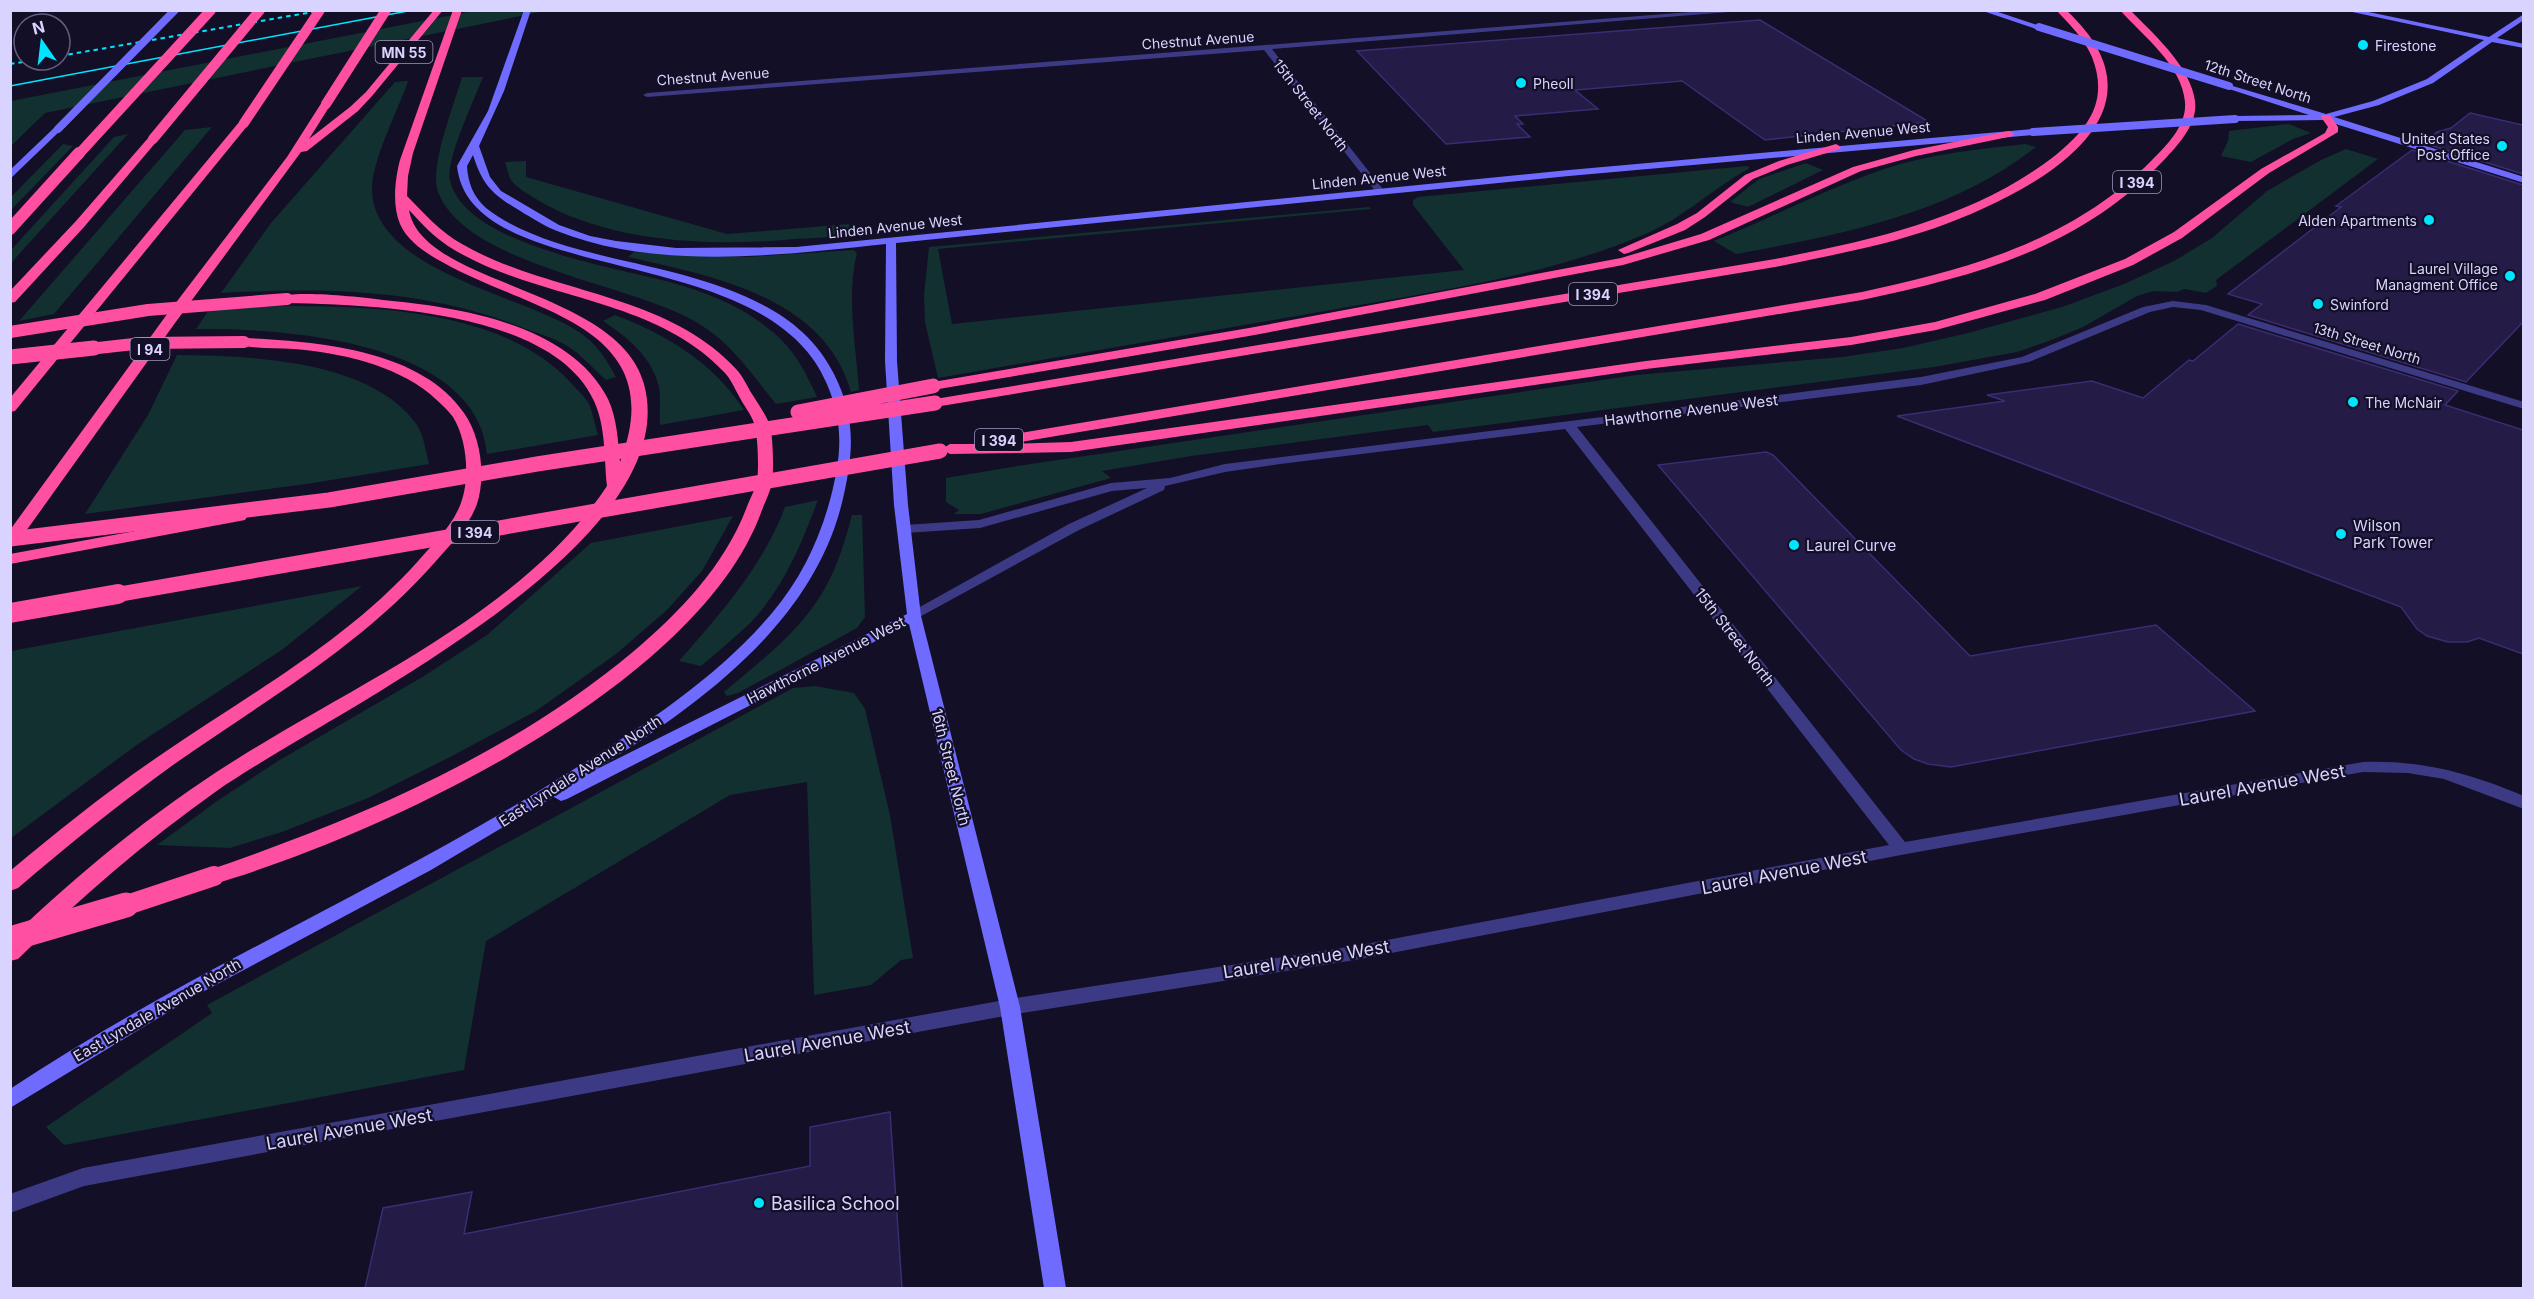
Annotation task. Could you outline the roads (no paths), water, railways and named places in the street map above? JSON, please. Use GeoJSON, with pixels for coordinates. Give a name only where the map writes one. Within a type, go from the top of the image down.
{"type":"FeatureCollection","features":[{"type":"Feature","properties":{"kind":"highway"},"geometry":{"type":"LineString","coordinates":[[10,229],[212,10]]}},
{"type":"Feature","properties":{"kind":"highway"},"geometry":{"type":"LineString","coordinates":[[10,299],[80,224],[260,10]]}},
{"type":"Feature","properties":{"kind":"highway"},"geometry":{"type":"LineString","coordinates":[[10,408],[244,123],[320,10]]}},
{"type":"Feature","properties":{"kind":"highway","name":"I 94"},"geometry":{"type":"LineString","coordinates":[[10,541],[170,320],[292,158],[386,10]]}},
{"type":"Feature","properties":{"kind":"highway","name":"MN 55"},"geometry":{"type":"LineString","coordinates":[[292,158],[354,109],[369,94],[440,10]]}},
{"type":"Feature","properties":{"kind":"highway"},"geometry":{"type":"LineString","coordinates":[[10,953],[95,874],[168,817],[243,764],[419,661],[481,620],[525,586],[557,557],[615,489],[633,449],[641,405],[629,364],[606,339],[569,314],[453,264],[420,241],[406,225],[402,174],[458,10]]}},
{"type":"Feature","properties":{"kind":"highway","name":"I 394"},"geometry":{"type":"LineString","coordinates":[[10,559],[537,464],[935,403],[1775,263],[1884,238],[1936,222],[2012,190],[2062,155],[2092,126],[2099,114],[2101,101],[2103,83],[2100,66],[2083,33],[2060,10]]}},
{"type":"Feature","properties":{"kind":"highway","name":"I 394"},"geometry":{"type":"LineString","coordinates":[[10,613],[945,450],[1862,296],[1928,281],[2014,255],[2069,230],[2129,190],[2158,162],[2185,126],[2189,116],[2190,102],[2181,78],[2152,38],[2124,10]]}},
{"type":"Feature","properties":{"kind":"highway"},"geometry":{"type":"LineString","coordinates":[[945,450],[1071,447],[1646,365],[1869,338],[1936,326],[2066,288],[2129,262],[2165,243],[2252,179],[2333,132],[2333,127],[2326,117]]}},
{"type":"Feature","properties":{"kind":"highway"},"geometry":{"type":"LineString","coordinates":[[537,464],[933,386],[1249,332],[1534,279],[1662,252],[1727,228],[1857,169],[1914,153],[2009,134]]}},
{"type":"Feature","properties":{"kind":"highway"},"geometry":{"type":"LineString","coordinates":[[1534,279],[1657,238],[1701,215],[1749,177],[1783,163],[1836,147]]}},
{"type":"Feature","properties":{"kind":"highway"},"geometry":{"type":"LineString","coordinates":[[10,939],[84,919],[214,876],[315,838],[441,782],[518,743],[581,701],[657,641],[705,593],[741,541],[762,494],[768,464],[767,442],[762,418],[734,374],[709,350],[693,339],[645,316],[523,275],[466,251],[447,240],[403,198]]}},
{"type":"Feature","properties":{"kind":"highway"},"geometry":{"type":"LineString","coordinates":[[10,332],[90,317],[177,305],[287,299],[377,302],[433,309],[507,328],[549,347],[568,359],[582,373],[600,399],[609,427],[615,489]]}},
{"type":"Feature","properties":{"kind":"highway"},"geometry":{"type":"LineString","coordinates":[[10,357],[143,343],[244,342],[282,343],[357,356],[387,366],[429,387],[446,400],[462,419],[469,436],[473,474],[469,504],[453,531],[413,580],[367,620],[102,807],[10,883]]}},
{"type":"Feature","properties":{"kind":"highway"},"geometry":{"type":"LineString","coordinates":[[10,541],[329,500]]}},
{"type":"Feature","properties":{"kind":"street"},"geometry":{"type":"LineString","coordinates":[[10,176],[175,10]]}},
{"type":"Feature","properties":{"kind":"street","name":"East Lyndale Avenue North"},"geometry":{"type":"LineString","coordinates":[[10,1100],[132,1023],[244,960],[481,835],[642,735],[706,685],[749,646],[778,615],[801,581],[829,529],[841,482],[846,429],[840,402],[823,364],[807,342],[752,304],[708,286],[552,245],[507,226],[484,210],[468,193],[462,166],[476,147],[506,75],[528,10]]}},
{"type":"Feature","properties":{"kind":"street","name":"Chestnut Avenue"},"geometry":{"type":"LineString","coordinates":[[647,95],[1751,10]]}},
{"type":"Feature","properties":{"kind":"street","name":"12th Street North"},"geometry":{"type":"LineString","coordinates":[[1983,10],[2523,180]]}},
{"type":"Feature","properties":{"kind":"street"},"geometry":{"type":"LineString","coordinates":[[2346,10],[2523,46]]}},
{"type":"Feature","properties":{"kind":"street"},"geometry":{"type":"LineString","coordinates":[[2326,117],[2376,103],[2422,85],[2523,16]]}},
{"type":"Feature","properties":{"kind":"street","name":"15th Street North"},"geometry":{"type":"LineString","coordinates":[[1267,48],[1379,190]]}},
{"type":"Feature","properties":{"kind":"street","name":"Linden Avenue West"},"geometry":{"type":"LineString","coordinates":[[476,147],[484,176],[490,186],[514,204],[559,228],[599,240],[667,249],[759,252],[1836,147],[2235,119],[2326,117]]}},
{"type":"Feature","properties":{"kind":"street","name":"16th Street North"},"geometry":{"type":"LineString","coordinates":[[891,240],[891,361],[901,505],[914,616],[1010,1007],[1055,1288]]}},
{"type":"Feature","properties":{"kind":"street","name":"Hawthorne Avenue West"},"geometry":{"type":"LineString","coordinates":[[905,529],[980,524],[1111,487],[1170,482],[1225,468],[1921,381],[2025,360],[2147,309],[2173,304],[2202,308]]}},
{"type":"Feature","properties":{"kind":"street","name":"13th Street North"},"geometry":{"type":"LineString","coordinates":[[2202,308],[2523,406]]}},
{"type":"Feature","properties":{"kind":"street","name":"15th Street North"},"geometry":{"type":"LineString","coordinates":[[1569,425],[1901,849]]}},
{"type":"Feature","properties":{"kind":"street","name":"Hawthorne Avenue West"},"geometry":{"type":"LineString","coordinates":[[481,835],[914,616],[1074,527],[1170,482]]}},
{"type":"Feature","properties":{"kind":"street","name":"Laurel Avenue West"},"geometry":{"type":"LineString","coordinates":[[10,1204],[83,1177],[1010,1007],[1355,953],[1901,849],[2363,767],[2419,767],[2452,774],[2523,803]]}},
{"type":"Feature","properties":{"kind":"tram line"},"geometry":{"type":"LineString","coordinates":[[10,86],[413,10]]}},
{"type":"Feature","properties":{"kind":"railway"},"geometry":{"type":"LineString","coordinates":[[72,54],[324,10]]}},
{"type":"Feature","properties":{"kind":"place","name":"Firestone"},"geometry":{"type":"Point","coordinates":[2363,45]}},
{"type":"Feature","properties":{"kind":"place","name":"Pheoll"},"geometry":{"type":"Point","coordinates":[1521,83]}},
{"type":"Feature","properties":{"kind":"place","name":"United States Post Office"},"geometry":{"type":"Point","coordinates":[2502,146]}},
{"type":"Feature","properties":{"kind":"place","name":"Alden Apartments"},"geometry":{"type":"Point","coordinates":[2429,220]}},
{"type":"Feature","properties":{"kind":"place","name":"Laurel Village Managment Office"},"geometry":{"type":"Point","coordinates":[2510,276]}},
{"type":"Feature","properties":{"kind":"place","name":"Swinford"},"geometry":{"type":"Point","coordinates":[2318,304]}},
{"type":"Feature","properties":{"kind":"place","name":"The McNair"},"geometry":{"type":"Point","coordinates":[2353,402]}},
{"type":"Feature","properties":{"kind":"place","name":"Wilson Park Tower"},"geometry":{"type":"Point","coordinates":[2341,534]}},
{"type":"Feature","properties":{"kind":"place","name":"Laurel Curve"},"geometry":{"type":"Point","coordinates":[1794,545]}},
{"type":"Feature","properties":{"kind":"place","name":"Basilica School"},"geometry":{"type":"Point","coordinates":[759,1203]}}]}
